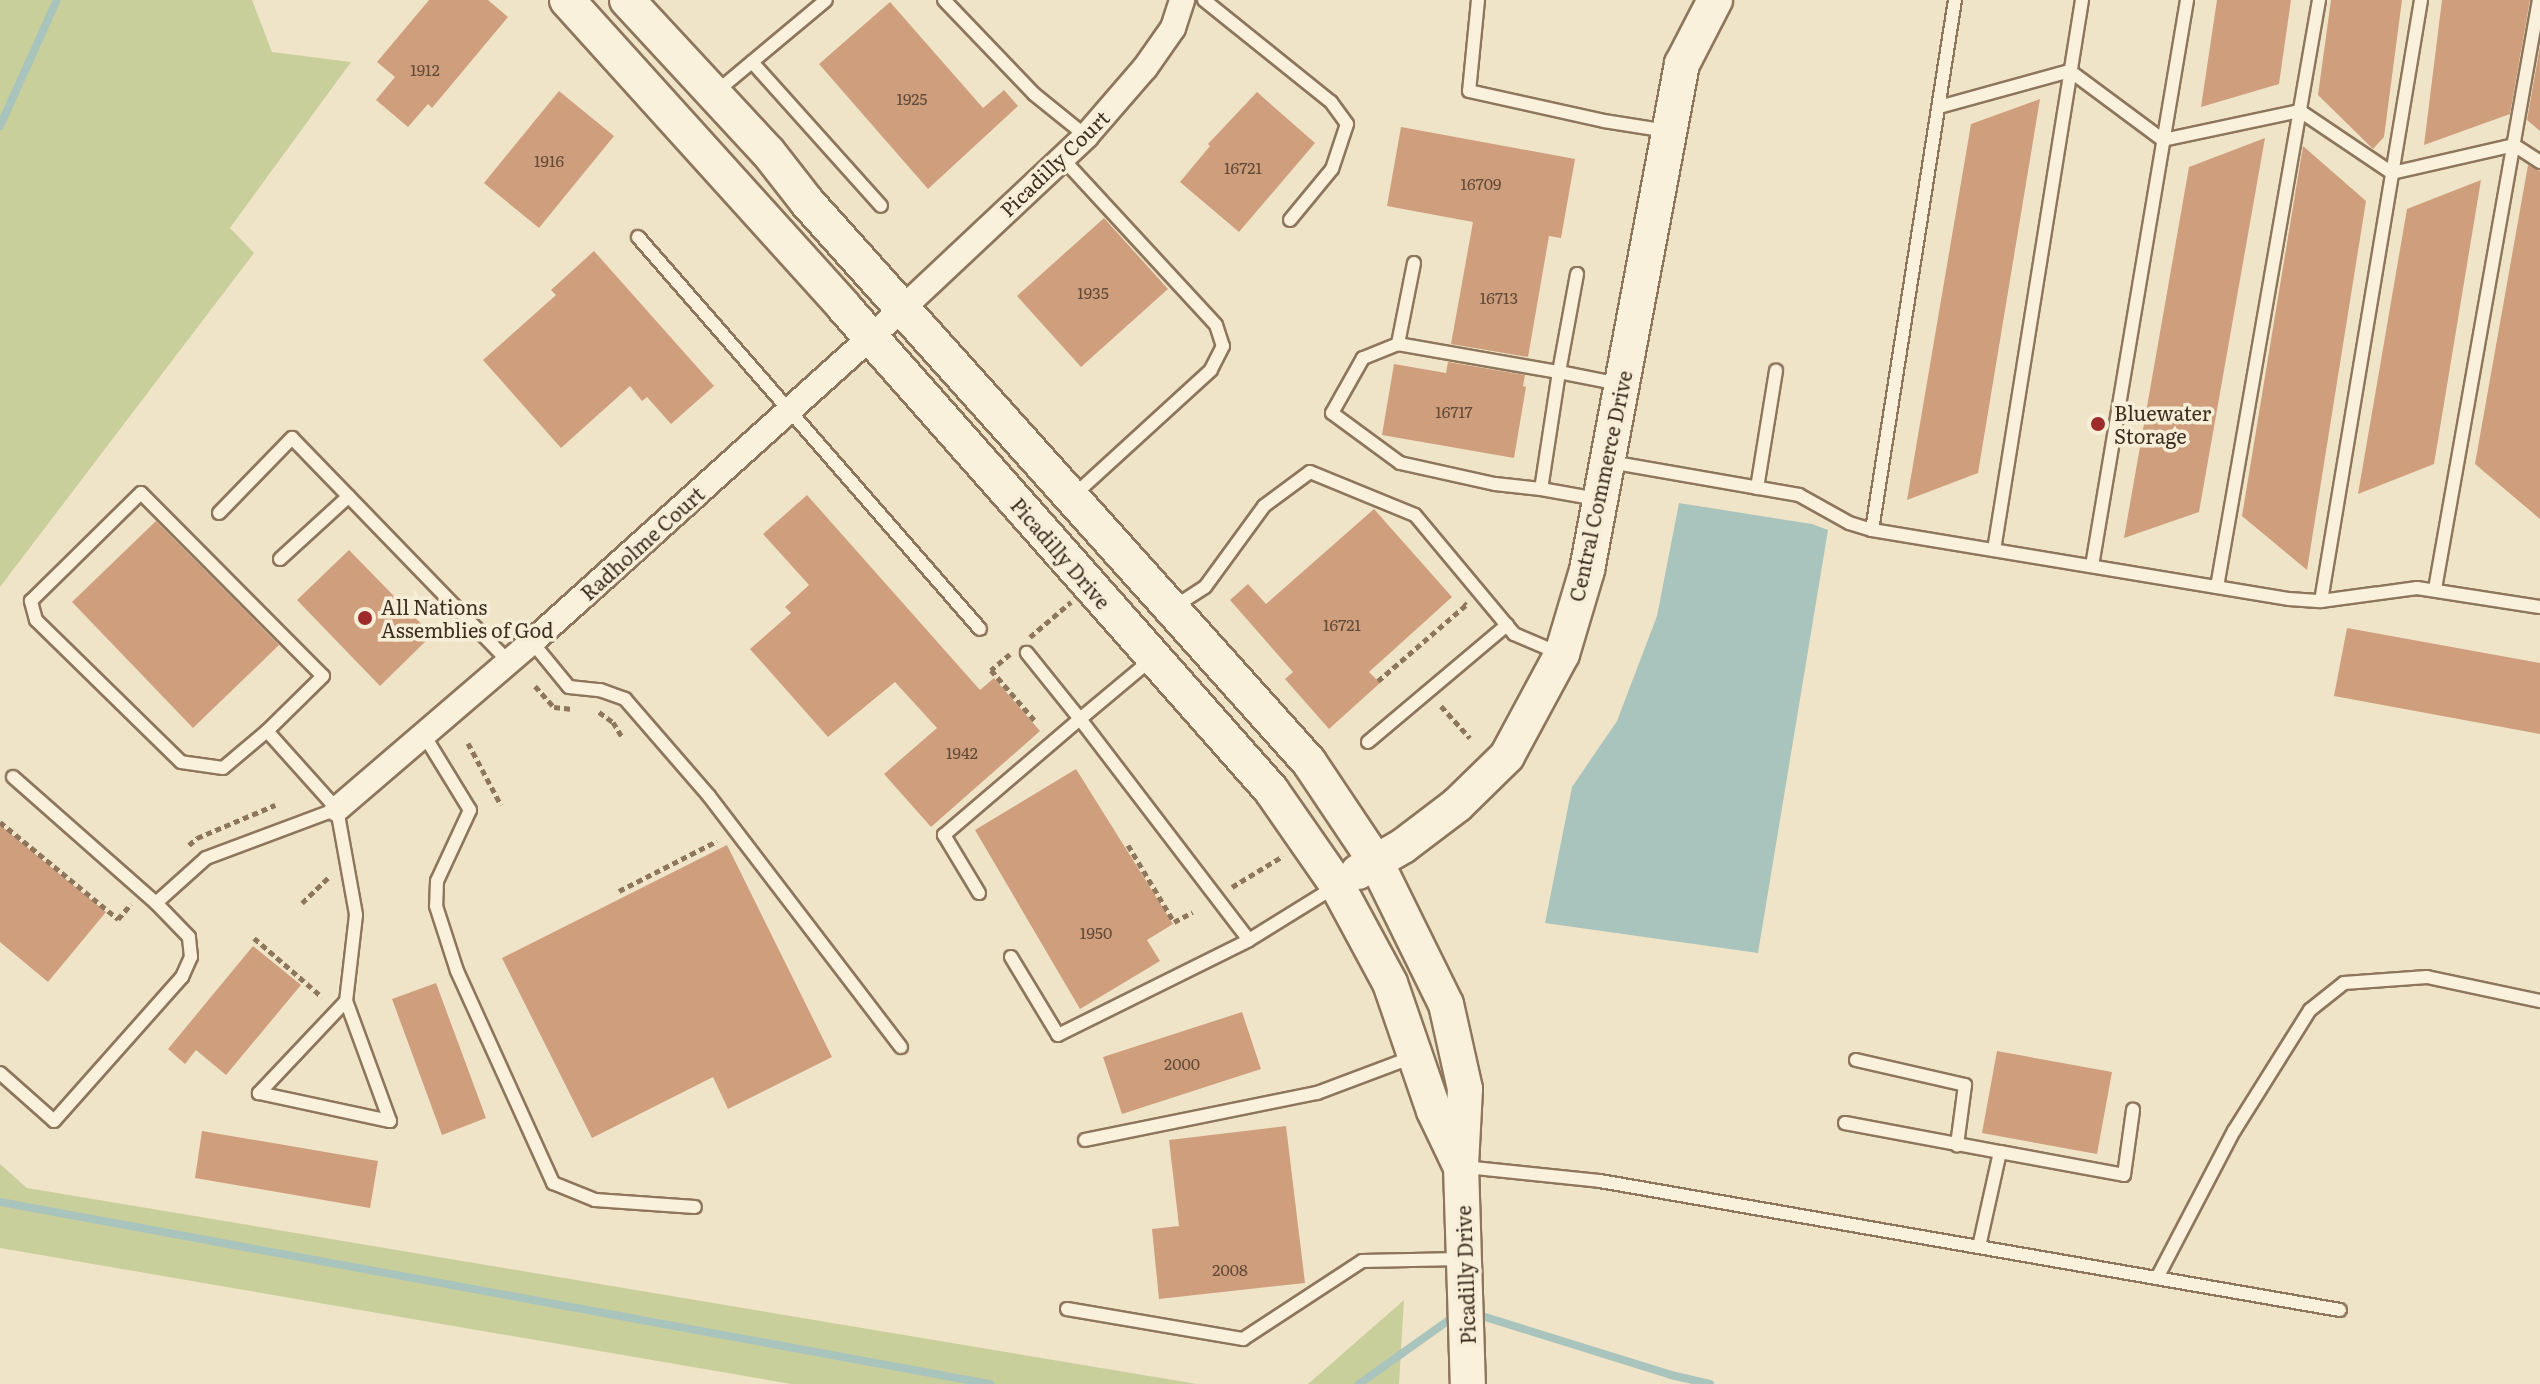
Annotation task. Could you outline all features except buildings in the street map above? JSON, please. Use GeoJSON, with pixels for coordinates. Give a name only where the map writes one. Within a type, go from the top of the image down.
{"type":"FeatureCollection","features":[{"type":"Feature","properties":{"kind":"street","name":"Picadilly Drive"},"geometry":{"type":"LineString","coordinates":[[567,0],[870,336],[1271,790],[1337,885],[1390,983],[1434,1111],[1461,1166]]}},
{"type":"Feature","properties":{"kind":"street","name":"Picadilly Drive"},"geometry":{"type":"LineString","coordinates":[[627,0],[1309,762],[1376,862],[1446,1004],[1465,1089],[1461,1166],[1468,1384]]}},
{"type":"Feature","properties":{"kind":"street","name":"Picadilly Court"},"geometry":{"type":"LineString","coordinates":[[870,336],[1086,136],[1145,68],[1173,28],[1182,0]]}},
{"type":"Feature","properties":{"kind":"street","name":"Central Commerce Drive"},"geometry":{"type":"LineString","coordinates":[[1337,885],[1376,862],[1457,805],[1507,756],[1562,654],[1587,570],[1682,64],[1714,1]]}},
{"type":"Feature","properties":{"kind":"street","name":"Radholme Court"},"geometry":{"type":"LineString","coordinates":[[337,809],[532,642],[870,336]]}},
{"type":"Feature","properties":{"kind":"lane"},"geometry":{"type":"LineString","coordinates":[[714,94],[826,0]]}},
{"type":"Feature","properties":{"kind":"lane"},"geometry":{"type":"LineString","coordinates":[[944,0],[1034,94],[1086,136]]}},
{"type":"Feature","properties":{"kind":"lane"},"geometry":{"type":"LineString","coordinates":[[1204,0],[1331,102],[1347,124],[1332,169],[1290,220]]}},
{"type":"Feature","properties":{"kind":"lane"},"geometry":{"type":"LineString","coordinates":[[1478,0],[1469,91],[1604,121],[1670,131]]}},
{"type":"Feature","properties":{"kind":"lane"},"geometry":{"type":"LineString","coordinates":[[1872,530],[1955,0]]}},
{"type":"Feature","properties":{"kind":"lane"},"geometry":{"type":"LineString","coordinates":[[1994,550],[2082,0]]}},
{"type":"Feature","properties":{"kind":"lane"},"geometry":{"type":"LineString","coordinates":[[2092,566],[2187,0]]}},
{"type":"Feature","properties":{"kind":"lane"},"geometry":{"type":"LineString","coordinates":[[2217,587],[2319,0]]}},
{"type":"Feature","properties":{"kind":"lane"},"geometry":{"type":"LineString","coordinates":[[2321,601],[2421,0]]}},
{"type":"Feature","properties":{"kind":"lane"},"geometry":{"type":"LineString","coordinates":[[2435,589],[2539,0]]}},
{"type":"Feature","properties":{"kind":"lane"},"geometry":{"type":"LineString","coordinates":[[752,62],[881,206]]}},
{"type":"Feature","properties":{"kind":"lane"},"geometry":{"type":"LineString","coordinates":[[1939,107],[2070,71]]}},
{"type":"Feature","properties":{"kind":"lane"},"geometry":{"type":"LineString","coordinates":[[2070,71],[2163,140],[2300,111],[2392,173],[2514,145],[2540,162]]}},
{"type":"Feature","properties":{"kind":"lane"},"geometry":{"type":"LineString","coordinates":[[1062,158],[1216,325],[1223,346],[1211,370],[1071,497]]}},
{"type":"Feature","properties":{"kind":"lane"},"geometry":{"type":"LineString","coordinates":[[638,237],[980,629]]}},
{"type":"Feature","properties":{"kind":"lane"},"geometry":{"type":"LineString","coordinates":[[1398,344],[1414,263]]}},
{"type":"Feature","properties":{"kind":"lane"},"geometry":{"type":"LineString","coordinates":[[1541,489],[1577,274]]}},
{"type":"Feature","properties":{"kind":"lane"},"geometry":{"type":"LineString","coordinates":[[1600,500],[1495,484],[1400,463],[1332,413],[1363,358],[1398,344],[1622,385]]}},
{"type":"Feature","properties":{"kind":"lane"},"geometry":{"type":"LineString","coordinates":[[1757,488],[1776,371]]}},
{"type":"Feature","properties":{"kind":"lane"},"geometry":{"type":"LineString","coordinates":[[219,513],[292,438],[509,662]]}},
{"type":"Feature","properties":{"kind":"lane"},"geometry":{"type":"LineString","coordinates":[[1607,461],[1809,498],[1849,523],[1872,530],[2217,587],[2321,601],[2398,590],[2435,589],[2540,607]]}},
{"type":"Feature","properties":{"kind":"lane"},"geometry":{"type":"LineString","coordinates":[[1171,609],[1205,587],[1264,506],[1310,472],[1415,515],[1514,634],[1562,654]]}},
{"type":"Feature","properties":{"kind":"lane"},"geometry":{"type":"LineString","coordinates":[[141,493],[323,676],[267,731],[223,768],[181,762],[36,620],[31,601],[141,493]]}},
{"type":"Feature","properties":{"kind":"lane"},"geometry":{"type":"LineString","coordinates":[[280,559],[349,496]]}},
{"type":"Feature","properties":{"kind":"lane"},"geometry":{"type":"LineString","coordinates":[[1368,742],[1507,625]]}},
{"type":"Feature","properties":{"kind":"lane"},"geometry":{"type":"LineString","coordinates":[[532,642],[569,687],[600,690],[625,699],[709,796],[901,1047]]}},
{"type":"Feature","properties":{"kind":"lane"},"geometry":{"type":"LineString","coordinates":[[1027,653],[1249,940]]}},
{"type":"Feature","properties":{"kind":"lane"},"geometry":{"type":"LineString","coordinates":[[979,893],[944,835],[1153,658]]}},
{"type":"Feature","properties":{"kind":"lane"},"geometry":{"type":"LineString","coordinates":[[267,731],[337,809],[356,915],[346,1001],[390,1121],[259,1093],[346,1001]]}},
{"type":"Feature","properties":{"kind":"lane"},"geometry":{"type":"LineString","coordinates":[[424,735],[470,810],[437,881],[436,906],[457,971],[553,1183],[595,1200],[695,1207]]}},
{"type":"Feature","properties":{"kind":"lane"},"geometry":{"type":"LineString","coordinates":[[0,1073],[54,1121],[182,977],[191,957],[189,937],[156,903],[13,777]]}},
{"type":"Feature","properties":{"kind":"lane"},"geometry":{"type":"LineString","coordinates":[[156,903],[206,858],[337,809]]}},
{"type":"Feature","properties":{"kind":"lane"},"geometry":{"type":"LineString","coordinates":[[1011,957],[1058,1035],[1249,940],[1337,885]]}},
{"type":"Feature","properties":{"kind":"lane"},"geometry":{"type":"LineString","coordinates":[[2157,1278],[2234,1131],[2310,1010],[2344,983],[2427,977],[2540,1001]]}},
{"type":"Feature","properties":{"kind":"lane"},"geometry":{"type":"LineString","coordinates":[[1085,1140],[1317,1093],[1416,1056]]}},
{"type":"Feature","properties":{"kind":"lane"},"geometry":{"type":"LineString","coordinates":[[1856,1060],[1965,1085],[1957,1145]]}},
{"type":"Feature","properties":{"kind":"lane"},"geometry":{"type":"LineString","coordinates":[[1845,1123],[2124,1175],[2133,1110]]}},
{"type":"Feature","properties":{"kind":"lane"},"geometry":{"type":"LineString","coordinates":[[1979,1247],[2000,1152]]}},
{"type":"Feature","properties":{"kind":"lane"},"geometry":{"type":"LineString","coordinates":[[1461,1166],[1600,1181],[2340,1310]]}},
{"type":"Feature","properties":{"kind":"lane"},"geometry":{"type":"LineString","coordinates":[[1067,1309],[1243,1339],[1362,1261],[1464,1259]]}},
{"type":"Feature","properties":{"kind":"path"},"geometry":{"type":"LineString","coordinates":[[1378,681],[1466,605],[1458,597]]}},
{"type":"Feature","properties":{"kind":"path"},"geometry":{"type":"LineString","coordinates":[[535,686],[554,707],[575,709]]}},
{"type":"Feature","properties":{"kind":"path"},"geometry":{"type":"LineString","coordinates":[[1441,706],[1470,738]]}},
{"type":"Feature","properties":{"kind":"path"},"geometry":{"type":"LineString","coordinates":[[590,709],[613,722],[622,737]]}},
{"type":"Feature","properties":{"kind":"path"},"geometry":{"type":"LineString","coordinates":[[468,743],[501,805]]}},
{"type":"Feature","properties":{"kind":"path"},"geometry":{"type":"LineString","coordinates":[[0,822],[118,919],[134,901]]}},
{"type":"Feature","properties":{"kind":"path"},"geometry":{"type":"LineString","coordinates":[[619,891],[717,841]]}},
{"type":"Feature","properties":{"kind":"path"},"geometry":{"type":"LineString","coordinates":[[1128,845],[1174,922],[1193,912]]}},
{"type":"Feature","properties":{"kind":"path"},"geometry":{"type":"LineString","coordinates":[[1232,887],[1293,850]]}},
{"type":"Feature","properties":{"kind":"path"},"geometry":{"type":"LineString","coordinates":[[302,903],[329,877]]}},
{"type":"Feature","properties":{"kind":"path"},"geometry":{"type":"LineString","coordinates":[[254,938],[322,997]]}},
{"type":"Feature","properties":{"kind":"green space"},"geometry":{"type":"Polygon","coordinates":[[[0,0],[252,0],[272,52],[351,62],[230,228],[254,253],[0,587],[0,0]]]}},
{"type":"Feature","properties":{"kind":"green space"},"geometry":{"type":"Polygon","coordinates":[[[0,1164],[27,1188],[1197,1384],[791,1384],[0,1248],[0,1164]]]}},
{"type":"Feature","properties":{"kind":"green space"},"geometry":{"type":"Polygon","coordinates":[[[1404,1300],[1399,1384],[1308,1384],[1404,1300]]]}},
{"type":"Feature","properties":{"kind":"water"},"geometry":{"type":"Polygon","coordinates":[[[1679,503],[1812,524],[1828,530],[1758,953],[1545,923],[1572,787],[1617,721],[1657,616],[1679,503]]]}},
{"type":"Feature","properties":{"kind":"waterway"},"geometry":{"type":"LineString","coordinates":[[0,126],[57,0]]}},
{"type":"Feature","properties":{"kind":"waterway"},"geometry":{"type":"LineString","coordinates":[[0,1202],[990,1384]]}},
{"type":"Feature","properties":{"kind":"waterway"},"geometry":{"type":"LineString","coordinates":[[1482,1316],[1671,1375],[1710,1384]]}},
{"type":"Feature","properties":{"kind":"waterway"},"geometry":{"type":"LineString","coordinates":[[1359,1384],[1449,1320]]}},
{"type":"Feature","properties":{"kind":"place","name":"Bluewater Storage"},"geometry":{"type":"Point","coordinates":[2098,424]}},
{"type":"Feature","properties":{"kind":"place","name":"All Nations Assemblies of God"},"geometry":{"type":"Point","coordinates":[365,618]}}]}
